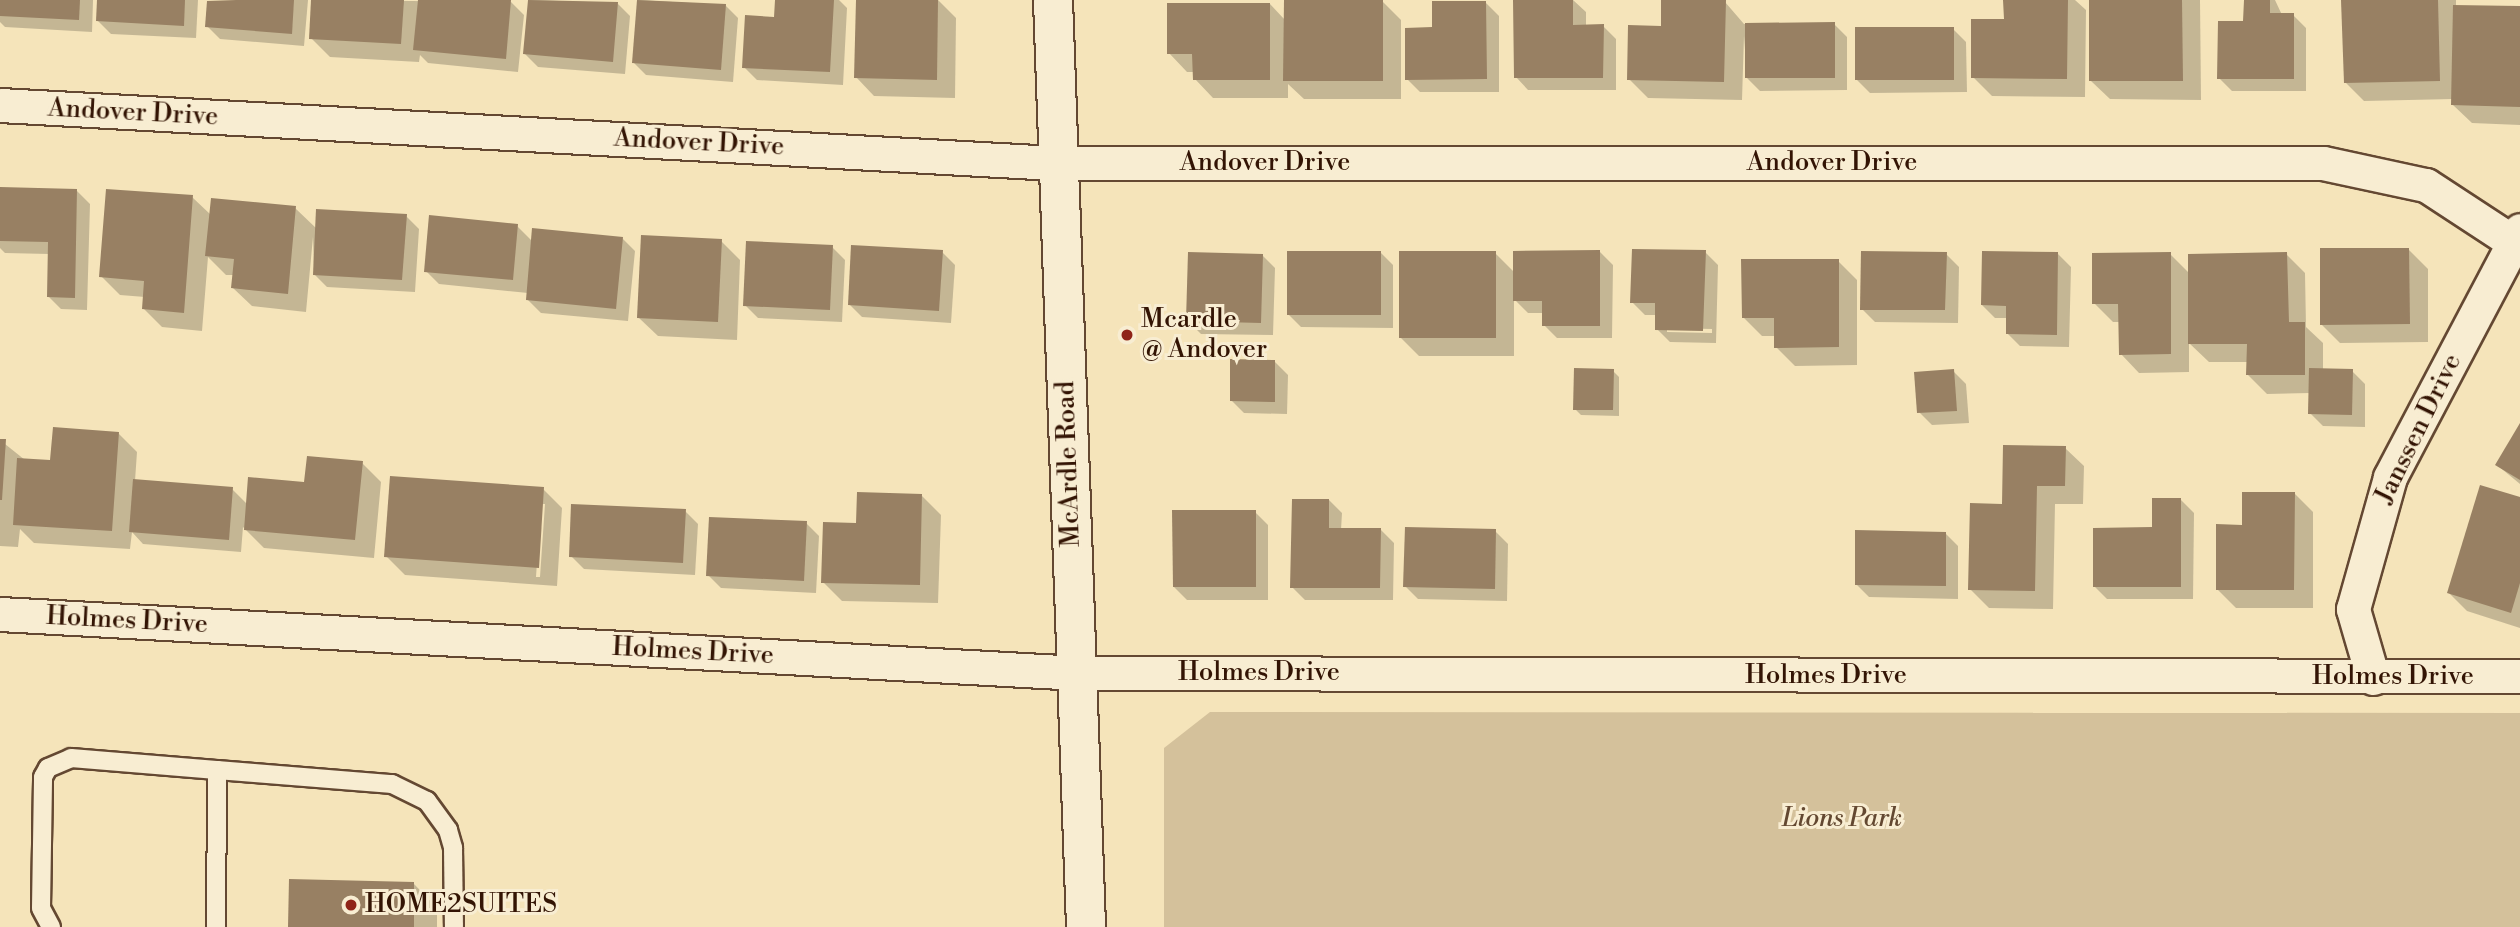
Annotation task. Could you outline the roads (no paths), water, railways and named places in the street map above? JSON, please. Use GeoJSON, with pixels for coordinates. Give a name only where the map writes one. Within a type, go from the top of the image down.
{"type":"FeatureCollection","features":[{"type":"Feature","properties":{"kind":"main road","name":"McArdle Road"},"geometry":{"type":"LineString","coordinates":[[1053,0],[1055,163],[1078,673],[1086,927]]}},
{"type":"Feature","properties":{"kind":"street","name":"Andover Drive"},"geometry":{"type":"LineString","coordinates":[[0,105],[1055,163],[2323,163],[2427,185],[2517,236]]}},
{"type":"Feature","properties":{"kind":"street","name":"Janssen Drive"},"geometry":{"type":"LineString","coordinates":[[2373,678],[2353,610],[2387,488],[2517,236]]}},
{"type":"Feature","properties":{"kind":"street","name":"Holmes Drive"},"geometry":{"type":"LineString","coordinates":[[0,614],[1078,673],[2373,678],[2520,676]]}},
{"type":"Feature","properties":{"kind":"lane"},"geometry":{"type":"LineString","coordinates":[[51,927],[41,908],[43,777],[48,768],[71,758],[392,784],[427,801],[448,830],[453,848],[454,927]]}},
{"type":"Feature","properties":{"kind":"lane"},"geometry":{"type":"LineString","coordinates":[[216,927],[217,770]]}},
{"type":"Feature","properties":{"kind":"place","name":"Mcardle @ Andover"},"geometry":{"type":"Point","coordinates":[1127,335]}},
{"type":"Feature","properties":{"kind":"place","name":"HOME2SUITES"},"geometry":{"type":"Point","coordinates":[351,905]}},
{"type":"Feature","properties":{"kind":"park label","name":"Lions Park"},"geometry":{"type":"Point","coordinates":[1842,819]}}]}
